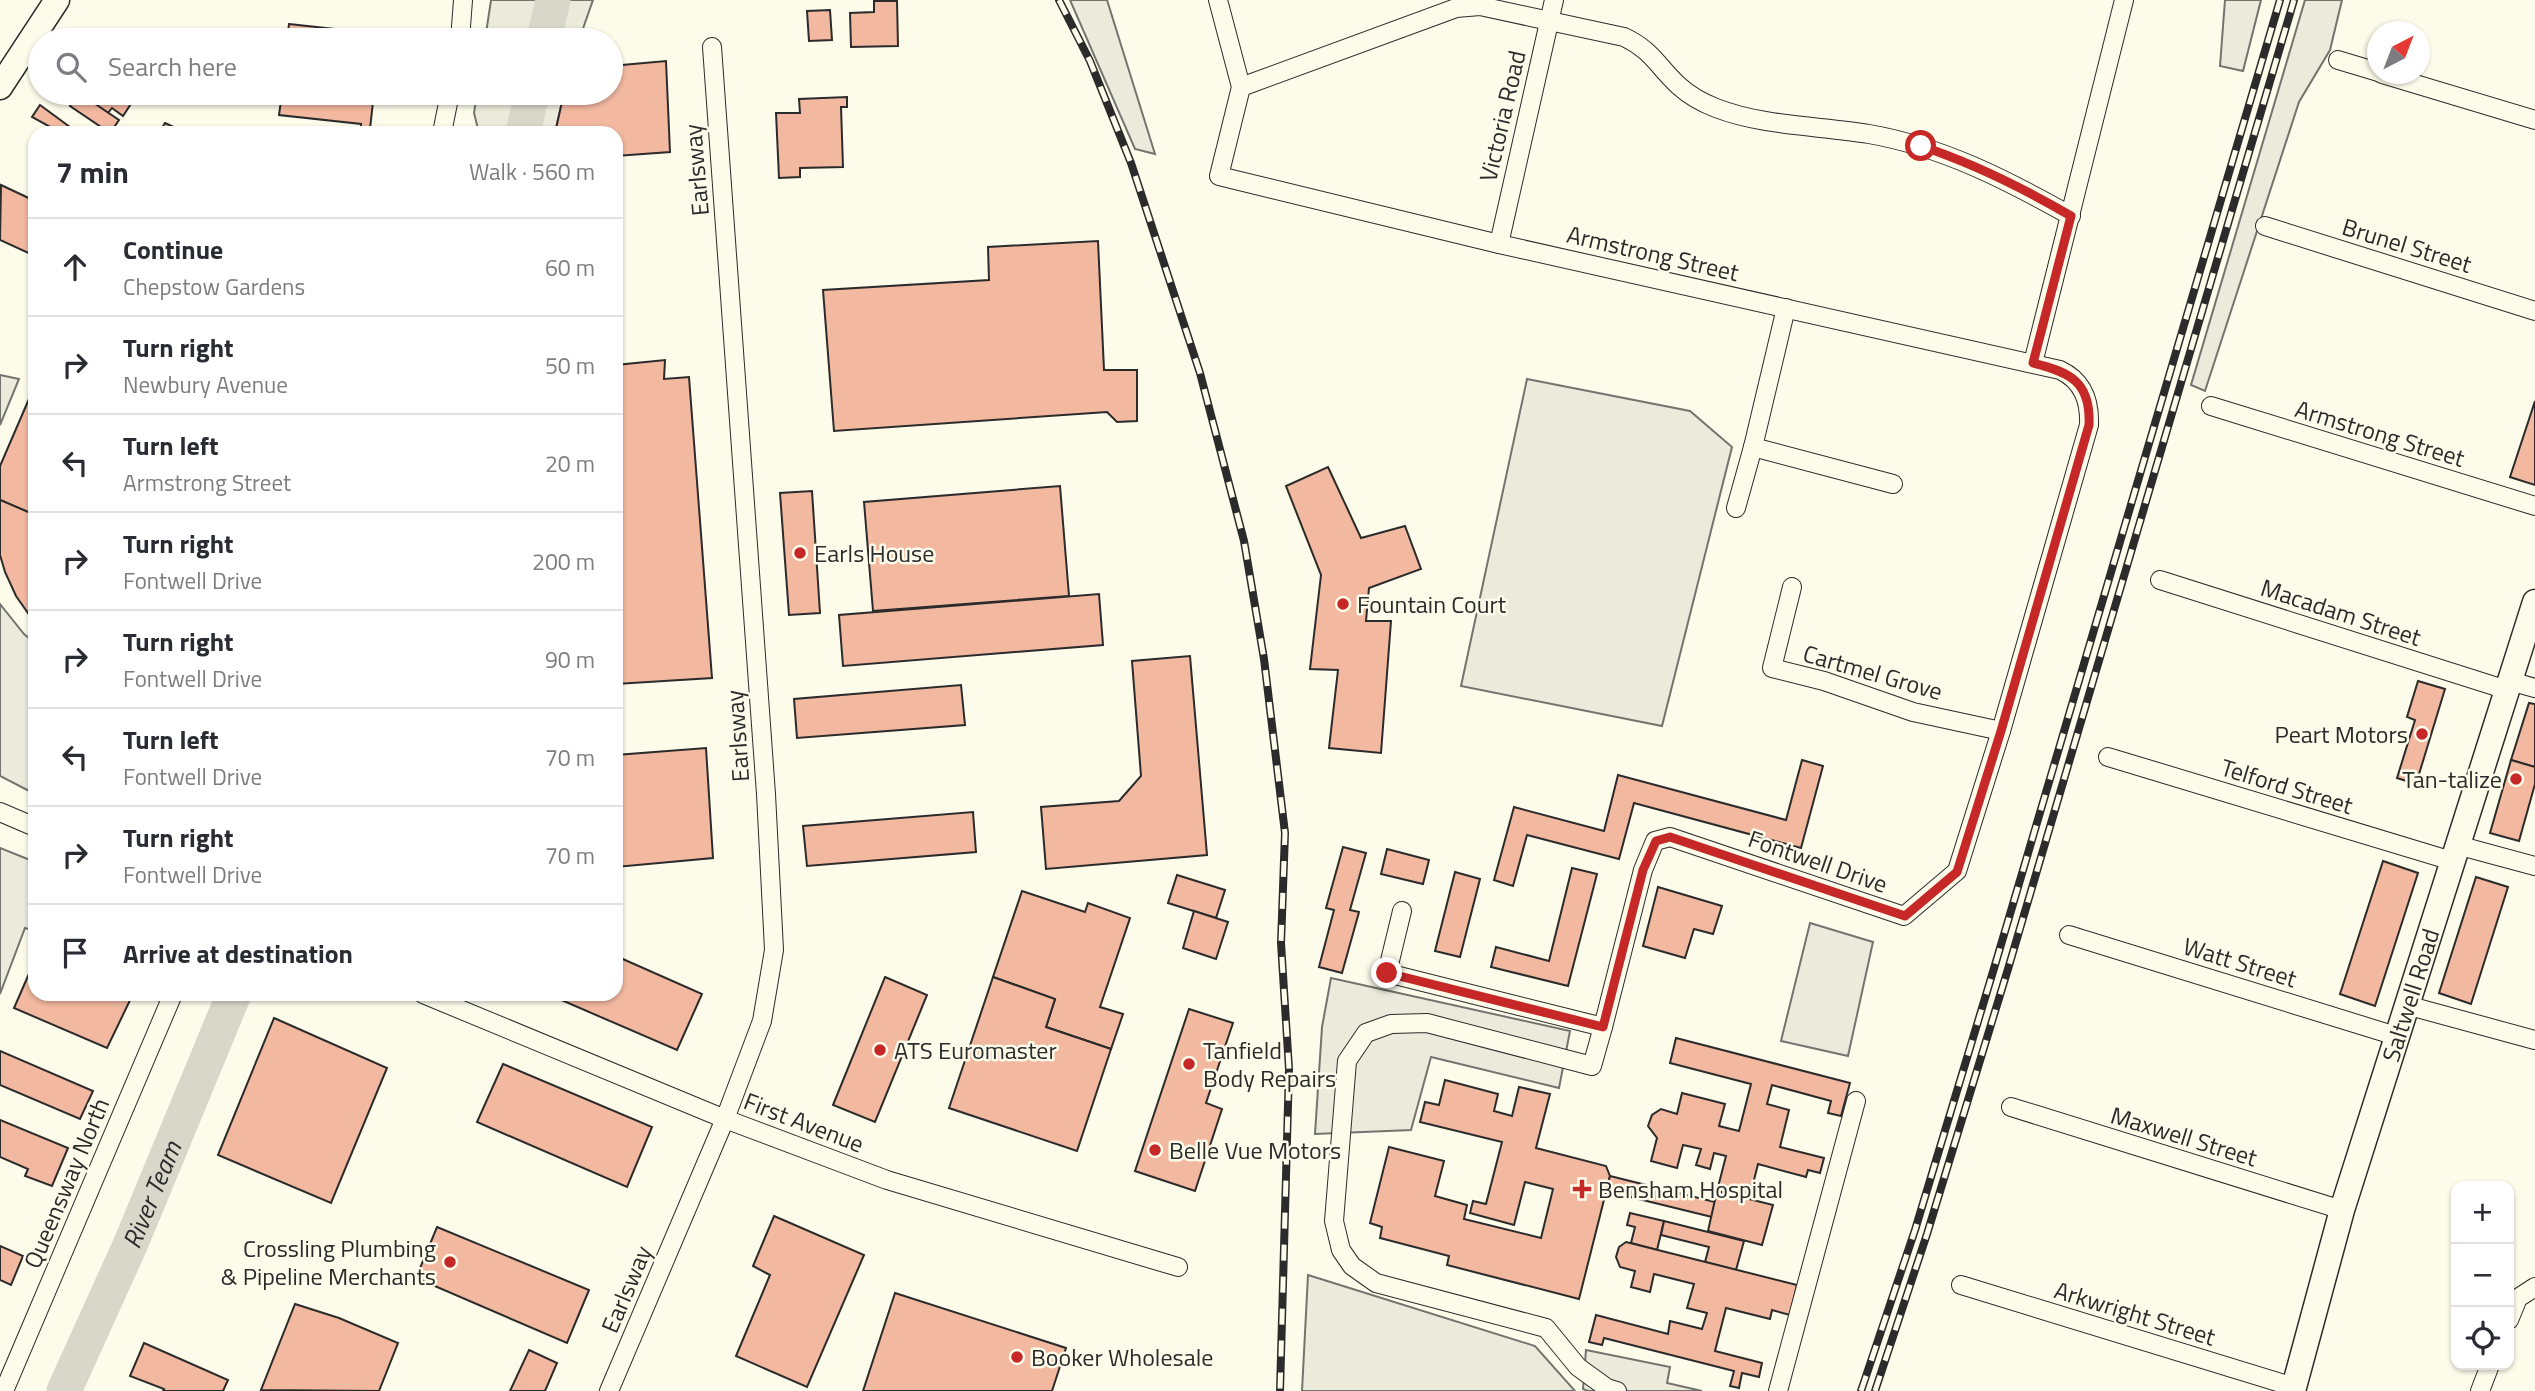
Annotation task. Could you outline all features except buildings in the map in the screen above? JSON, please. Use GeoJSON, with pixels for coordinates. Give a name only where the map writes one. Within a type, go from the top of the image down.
{"type":"FeatureCollection","features":[{"type":"Feature","properties":{"kind":"street"},"geometry":{"type":"LineString","coordinates":[[39,28],[57,0]]}},
{"type":"Feature","properties":{"kind":"street"},"geometry":{"type":"LineString","coordinates":[[461,28],[463,0]]}},
{"type":"Feature","properties":{"kind":"street"},"geometry":{"type":"LineString","coordinates":[[1218,0],[1241,88],[1456,8],[1480,6],[1624,37],[1640,44],[1678,85],[1694,98],[1717,108],[1744,117],[1870,134],[1921,146],[1964,161],[2017,185],[2071,216]]}},
{"type":"Feature","properties":{"kind":"street","name":"Victoria Road"},"geometry":{"type":"LineString","coordinates":[[1499,244],[1554,0]]}},
{"type":"Feature","properties":{"kind":"street"},"geometry":{"type":"LineString","coordinates":[[2033,363],[2124,0]]}},
{"type":"Feature","properties":{"kind":"street"},"geometry":{"type":"LineString","coordinates":[[0,87],[28,44]]}},
{"type":"Feature","properties":{"kind":"street","name":"Earlsway"},"geometry":{"type":"LineString","coordinates":[[609,1391],[725,1119],[762,1021],[774,950],[766,794],[712,47]]}},
{"type":"Feature","properties":{"kind":"street"},"geometry":{"type":"LineString","coordinates":[[2339,60],[2367,69]]}},
{"type":"Feature","properties":{"kind":"street"},"geometry":{"type":"LineString","coordinates":[[2416,84],[2535,120]]}},
{"type":"Feature","properties":{"kind":"street","name":"Armstrong Street"},"geometry":{"type":"LineString","coordinates":[[1241,88],[1219,176],[1499,244],[2033,363],[2060,370],[2075,379]]}},
{"type":"Feature","properties":{"kind":"street"},"geometry":{"type":"LineString","coordinates":[[443,126],[448,105]]}},
{"type":"Feature","properties":{"kind":"street","name":"Brunel Street"},"geometry":{"type":"LineString","coordinates":[[2265,226],[2535,311]]}},
{"type":"Feature","properties":{"kind":"street"},"geometry":{"type":"LineString","coordinates":[[1736,508],[1786,308]]}},
{"type":"Feature","properties":{"kind":"street","name":"Fontwell Drive"},"geometry":{"type":"LineString","coordinates":[[1603,1027],[1643,870],[1656,841],[1670,837],[1905,916],[1957,872],[2001,731],[2089,425],[2090,412],[2086,398],[2075,379]]}},
{"type":"Feature","properties":{"kind":"street","name":"Armstrong Street"},"geometry":{"type":"LineString","coordinates":[[2211,406],[2535,506]]}},
{"type":"Feature","properties":{"kind":"street"},"geometry":{"type":"LineString","coordinates":[[1753,447],[1893,484]]}},
{"type":"Feature","properties":{"kind":"street","name":"Macadam Street"},"geometry":{"type":"LineString","coordinates":[[2160,580],[2508,686],[2535,688]]}},
{"type":"Feature","properties":{"kind":"street","name":"Cartmel Grove"},"geometry":{"type":"LineString","coordinates":[[1792,587],[1772,668],[1824,681],[1913,712],[2001,731]]}},
{"type":"Feature","properties":{"kind":"street","name":"Saltwell Road"},"geometry":{"type":"LineString","coordinates":[[2293,1389],[2342,1210],[2535,602]]}},
{"type":"Feature","properties":{"kind":"street","name":"Telford Street"},"geometry":{"type":"LineString","coordinates":[[2108,757],[2455,853],[2535,866]]}},
{"type":"Feature","properties":{"kind":"street"},"geometry":{"type":"LineString","coordinates":[[0,812],[28,824]]}},
{"type":"Feature","properties":{"kind":"street"},"geometry":{"type":"LineString","coordinates":[[1402,911],[1387,973],[1603,1027],[1592,1066],[1427,1023],[1391,1024],[1366,1033],[1347,1061],[1334,1221],[1341,1250],[1352,1266],[1376,1283],[1546,1328],[1578,1367],[1607,1388],[1617,1391]]}},
{"type":"Feature","properties":{"kind":"street","name":"Watt Street"},"geometry":{"type":"LineString","coordinates":[[2069,935],[2396,1037]]}},
{"type":"Feature","properties":{"kind":"street","name":"Queensway North"},"geometry":{"type":"LineString","coordinates":[[4,1391],[170,1001]]}},
{"type":"Feature","properties":{"kind":"street","name":"First Avenue"},"geometry":{"type":"LineString","coordinates":[[440,1001],[725,1119],[914,1188],[1178,1267]]}},
{"type":"Feature","properties":{"kind":"street"},"geometry":{"type":"LineString","coordinates":[[2406,1005],[2535,1040]]}},
{"type":"Feature","properties":{"kind":"street"},"geometry":{"type":"LineString","coordinates":[[1778,1391],[1856,1101]]}},
{"type":"Feature","properties":{"kind":"street","name":"Maxwell Street"},"geometry":{"type":"LineString","coordinates":[[2011,1108],[2342,1210]]}},
{"type":"Feature","properties":{"kind":"street","name":"Arkwright Street"},"geometry":{"type":"LineString","coordinates":[[1961,1285],[2293,1389]]}},
{"type":"Feature","properties":{"kind":"street"},"geometry":{"type":"LineString","coordinates":[[2514,1308],[2518,1298],[2535,1287]]}},
{"type":"Feature","properties":{"kind":"street"},"geometry":{"type":"LineString","coordinates":[[2480,1391],[2488,1370]]}},
{"type":"Feature","properties":{"kind":"shaded area"},"geometry":{"type":"Polygon","coordinates":[[[491,0],[593,0],[583,28],[487,28],[491,0]]]}},
{"type":"Feature","properties":{"kind":"shaded area"},"geometry":{"type":"Polygon","coordinates":[[[1070,0],[1107,0],[1155,154],[1135,149],[1070,0]]]}},
{"type":"Feature","properties":{"kind":"shaded area"},"geometry":{"type":"Polygon","coordinates":[[[2225,0],[2261,0],[2243,71],[2220,66],[2225,0]]]}},
{"type":"Feature","properties":{"kind":"shaded area"},"geometry":{"type":"Polygon","coordinates":[[[2305,0],[2342,0],[2330,50],[2299,102],[2205,391],[2191,385],[2305,0]]]}},
{"type":"Feature","properties":{"kind":"shaded area"},"geometry":{"type":"Polygon","coordinates":[[[475,105],[561,105],[557,126],[477,126],[475,105]]]}},
{"type":"Feature","properties":{"kind":"shaded area"},"geometry":{"type":"Polygon","coordinates":[[[0,375],[19,379],[0,425],[0,375]]]}},
{"type":"Feature","properties":{"kind":"shaded area"},"geometry":{"type":"Polygon","coordinates":[[[1527,379],[1690,411],[1732,447],[1662,726],[1461,686],[1527,379]]]}},
{"type":"Feature","properties":{"kind":"shaded area"},"geometry":{"type":"Polygon","coordinates":[[[0,604],[28,637],[28,790],[0,776],[0,604]]]}},
{"type":"Feature","properties":{"kind":"shaded area"},"geometry":{"type":"Polygon","coordinates":[[[0,848],[28,859],[28,929],[25,928],[0,994],[0,848]]]}},
{"type":"Feature","properties":{"kind":"shaded area"},"geometry":{"type":"Polygon","coordinates":[[[1810,923],[1873,942],[1848,1056],[1781,1041],[1810,923]]]}},
{"type":"Feature","properties":{"kind":"shaded area"},"geometry":{"type":"Polygon","coordinates":[[[1331,978],[1570,1031],[1559,1088],[1431,1057],[1411,1130],[1315,1134],[1322,1027],[1331,978]]]}},
{"type":"Feature","properties":{"kind":"shaded area"},"geometry":{"type":"Polygon","coordinates":[[[1308,1275],[1535,1346],[1575,1391],[1302,1391],[1308,1275]]]}},
{"type":"Feature","properties":{"kind":"shaded area"},"geometry":{"type":"Polygon","coordinates":[[[1586,1350],[1670,1367],[1667,1383],[1702,1391],[1588,1391],[1583,1389],[1586,1350]]]}},
{"type":"Feature","properties":{"kind":"waterway","name":"River Team"},"geometry":{"type":"LineString","coordinates":[[547,28],[553,0]]}},
{"type":"Feature","properties":{"kind":"waterway","name":"River Team"},"geometry":{"type":"LineString","coordinates":[[525,126],[529,105]]}},
{"type":"Feature","properties":{"kind":"waterway","name":"River Team"},"geometry":{"type":"LineString","coordinates":[[64,1391],[131,1243],[231,1001]]}},
{"type":"Feature","properties":{"kind":"railway"},"geometry":{"type":"LineString","coordinates":[[1059,0],[1090,61],[1131,163],[1200,373],[1244,541],[1264,659],[1285,833],[1281,943],[1289,1069],[1280,1391]]}},
{"type":"Feature","properties":{"kind":"railway"},"geometry":{"type":"LineString","coordinates":[[1861,1391],[1915,1230],[1995,965],[2280,0]]}},
{"type":"Feature","properties":{"kind":"railway"},"geometry":{"type":"LineString","coordinates":[[1875,1391],[1927,1234],[2008,969],[2294,0]]}},
{"type":"Feature","properties":{"kind":"place","name":"Earls House"},"geometry":{"type":"Point","coordinates":[800,553]}},
{"type":"Feature","properties":{"kind":"place","name":"Fountain Court"},"geometry":{"type":"Point","coordinates":[1343,604]}},
{"type":"Feature","properties":{"kind":"place","name":"Peart Motors"},"geometry":{"type":"Point","coordinates":[2422,734]}},
{"type":"Feature","properties":{"kind":"place","name":"Tan-talize"},"geometry":{"type":"Point","coordinates":[2516,779]}},
{"type":"Feature","properties":{"kind":"place","name":"ATS Euromaster"},"geometry":{"type":"Point","coordinates":[880,1050]}},
{"type":"Feature","properties":{"kind":"place","name":"Tanfield Body Repairs"},"geometry":{"type":"Point","coordinates":[1189,1064]}},
{"type":"Feature","properties":{"kind":"place","name":"Belle Vue Motors"},"geometry":{"type":"Point","coordinates":[1155,1150]}},
{"type":"Feature","properties":{"kind":"place","name":"Bensham Hospital"},"geometry":{"type":"Point","coordinates":[1582,1189]}},
{"type":"Feature","properties":{"kind":"place","name":"Crossling Plumbing & Pipeline Merchants"},"geometry":{"type":"Point","coordinates":[450,1262]}},
{"type":"Feature","properties":{"kind":"place","name":"Booker Wholesale"},"geometry":{"type":"Point","coordinates":[1017,1357]}},
{"type":"Feature","properties":{"kind":"route"},"geometry":{"type":"LineString","coordinates":[[1387,973],[1603,1027],[1643,870],[1656,841],[1670,837],[1905,916],[1957,872],[2001,731],[2089,425],[2090,412],[2082,388],[2075,379],[2060,370],[2033,363],[2071,216],[2017,185],[1964,161],[1921,146]]}}]}
